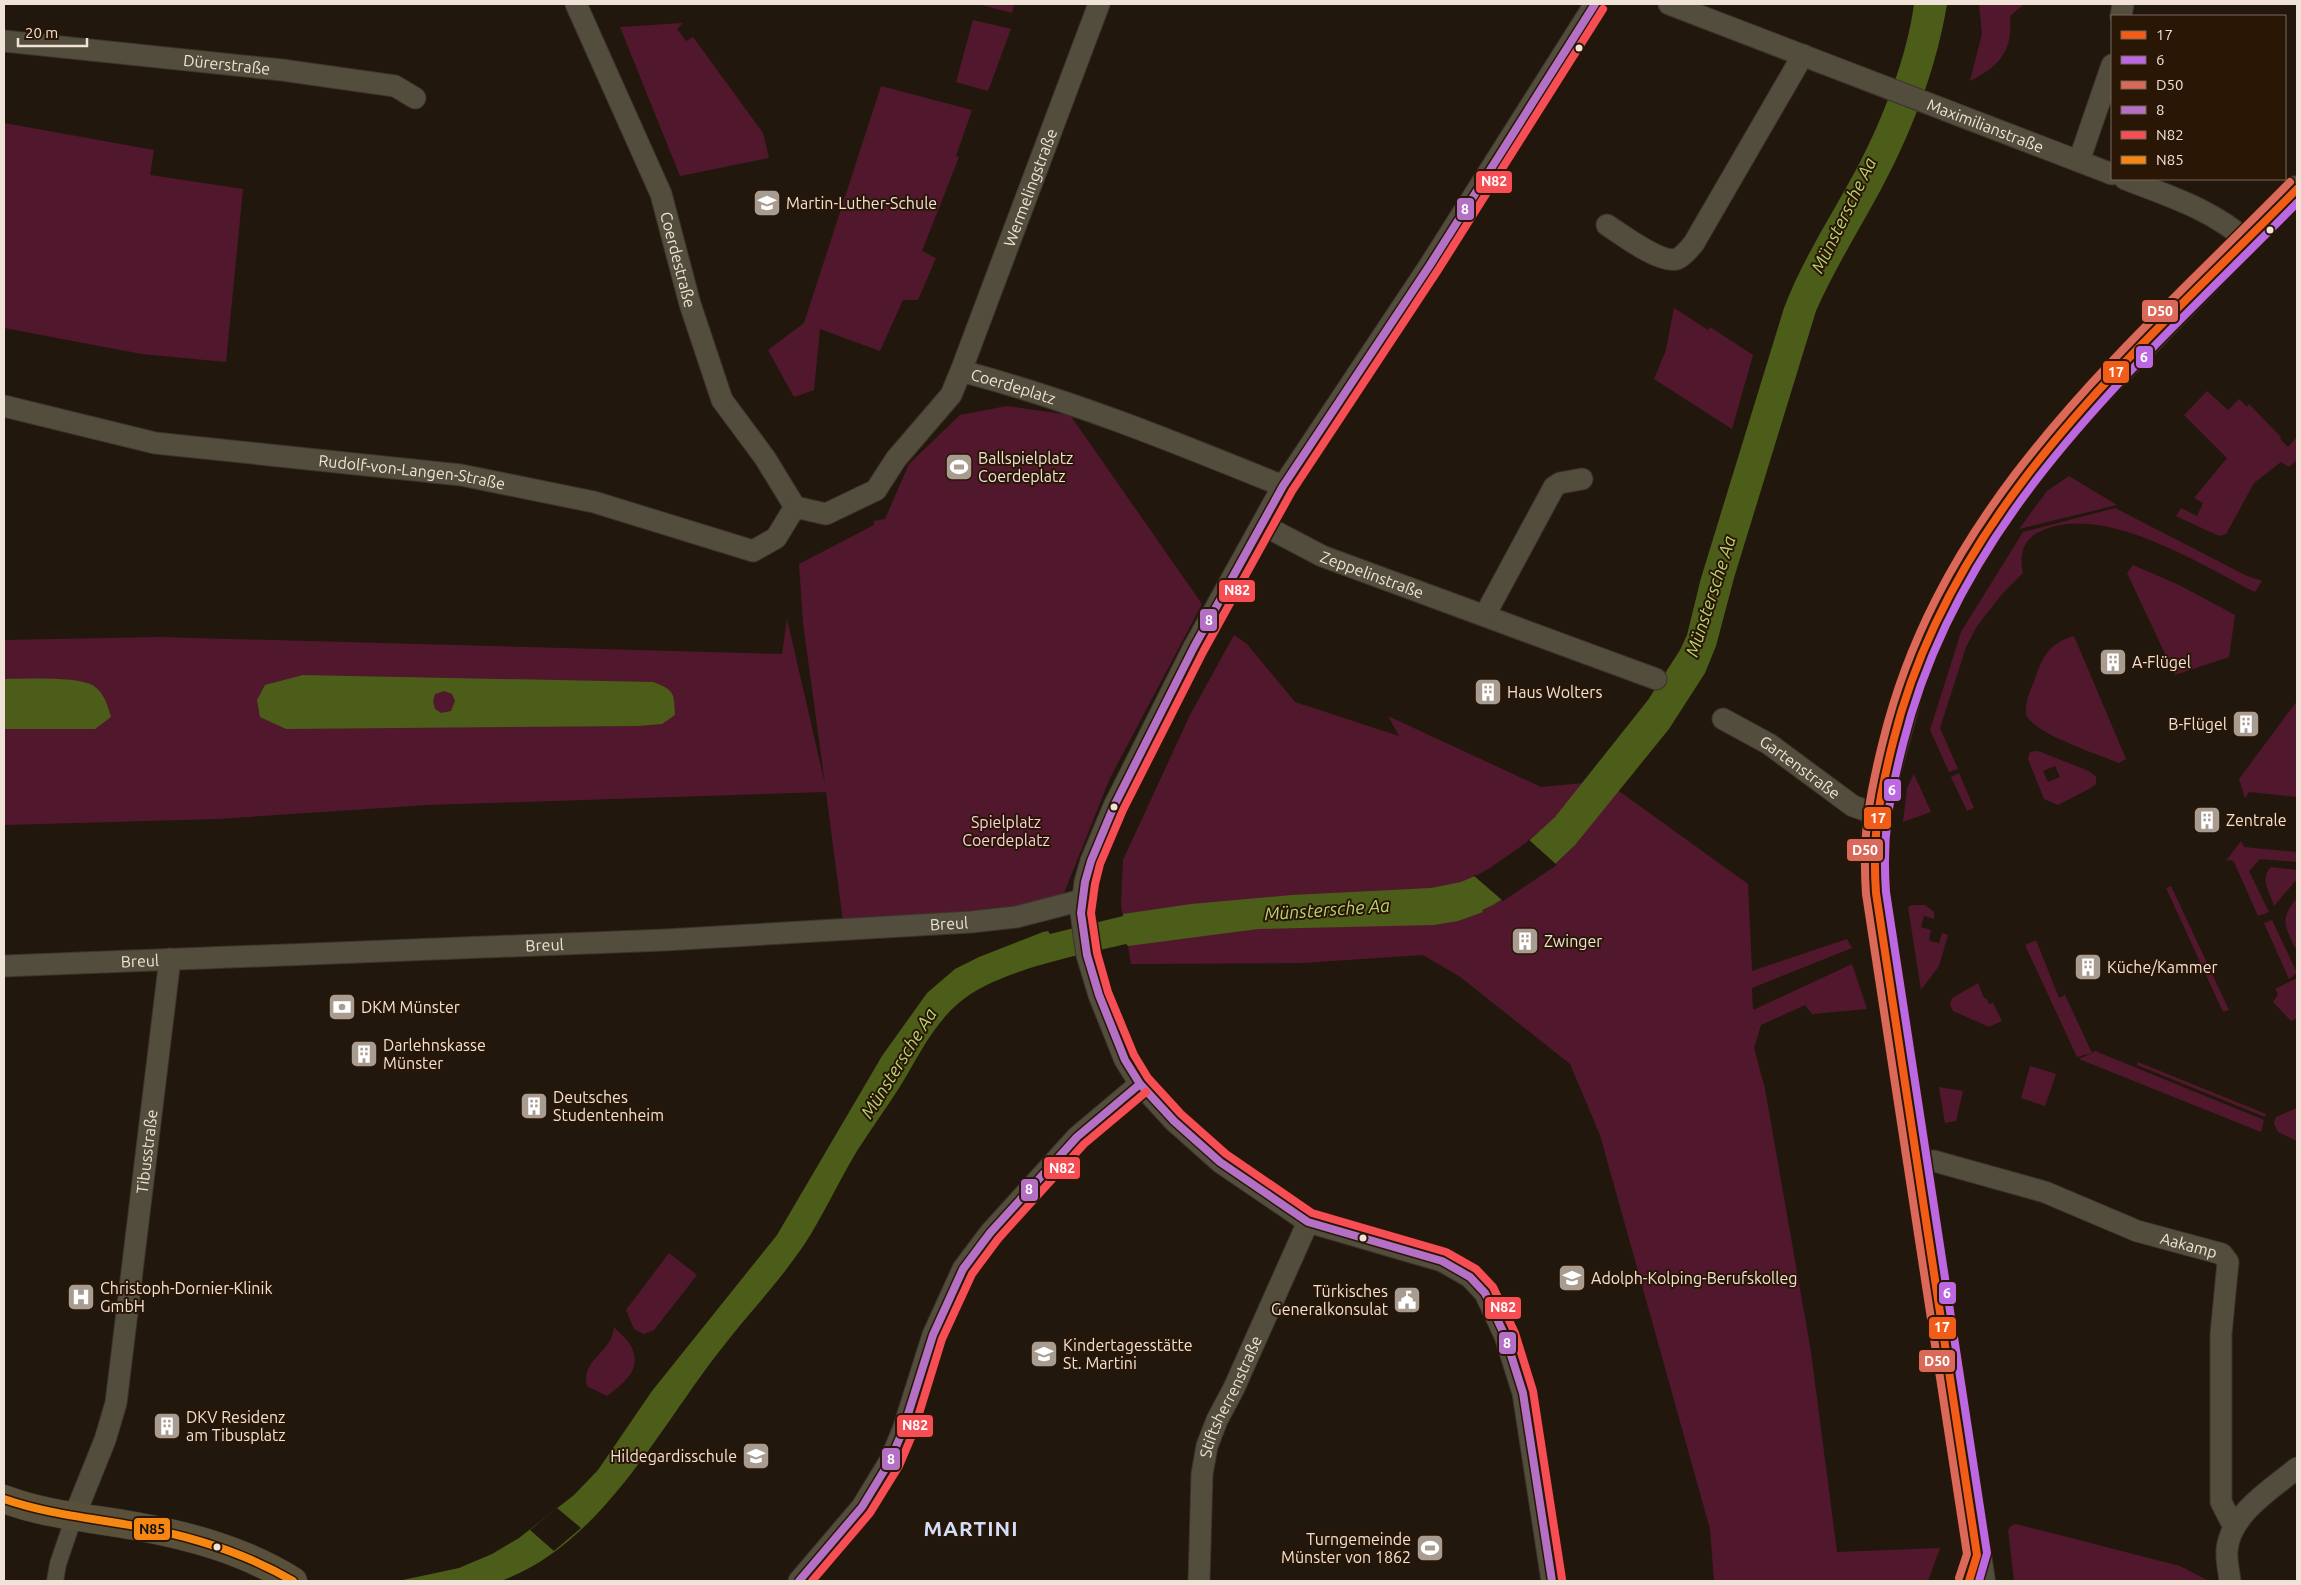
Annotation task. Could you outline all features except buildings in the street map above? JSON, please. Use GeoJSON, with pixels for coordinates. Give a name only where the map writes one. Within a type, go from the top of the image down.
{"type":"FeatureCollection","features":[{"type":"Feature","properties":{"kind":"main road"},"geometry":{"type":"LineString","coordinates":[[4,1499],[74,1517],[135,1526],[218,1546],[262,1563],[293,1581]]}},
{"type":"Feature","properties":{"kind":"street","name":"Coerdestraße"},"geometry":{"type":"LineString","coordinates":[[576,4],[661,194],[690,304],[708,353],[722,400],[765,458],[795,507]]}},
{"type":"Feature","properties":{"kind":"street","name":"Wermelingstraße"},"geometry":{"type":"LineString","coordinates":[[961,371],[1099,4]]}},
{"type":"Feature","properties":{"kind":"street"},"geometry":{"type":"LineString","coordinates":[[1552,1581],[1524,1393],[1508,1344],[1485,1292],[1470,1277],[1442,1262],[1308,1222],[1220,1162],[1174,1121],[1140,1084],[1125,1060],[1110,1026],[1087,955],[1081,924],[1082,900],[1091,860],[1114,806],[1194,647],[1284,486],[1435,257],[1595,4]]}},
{"type":"Feature","properties":{"kind":"street","name":"Maximilianstraße"},"geometry":{"type":"LineString","coordinates":[[1669,4],[2111,174]]}},
{"type":"Feature","properties":{"kind":"street","name":"Dürerstraße"},"geometry":{"type":"LineString","coordinates":[[4,40],[282,70],[395,86],[415,98]]}},
{"type":"Feature","properties":{"kind":"street"},"geometry":{"type":"LineString","coordinates":[[1607,225],[1654,254],[1676,259],[1685,253],[1699,234],[1802,55]]}},
{"type":"Feature","properties":{"kind":"street"},"geometry":{"type":"LineString","coordinates":[[2079,161],[2111,68]]}},
{"type":"Feature","properties":{"kind":"street"},"geometry":{"type":"LineString","coordinates":[[2128,180],[2192,205],[2228,224],[2247,241]]}},
{"type":"Feature","properties":{"kind":"street"},"geometry":{"type":"LineString","coordinates":[[1982,1581],[1919,1163],[1877,901],[1873,852],[1876,814],[1888,765],[1927,639],[1947,598],[2006,501],[2060,432],[2297,189]]}},
{"type":"Feature","properties":{"kind":"street","name":"Coerdeplatz"},"geometry":{"type":"LineString","coordinates":[[795,507],[826,514],[876,490],[896,459],[950,394],[961,371],[1030,390],[1128,423],[1284,486]]}},
{"type":"Feature","properties":{"kind":"street","name":"Rudolf-von-Langen-Straße"},"geometry":{"type":"LineString","coordinates":[[4,406],[155,442],[461,475],[594,502],[753,552],[776,538],[795,507]]}},
{"type":"Feature","properties":{"kind":"street"},"geometry":{"type":"LineString","coordinates":[[1486,615],[1554,487],[1560,483],[1582,479]]}},
{"type":"Feature","properties":{"kind":"street","name":"Zeppelinstraße"},"geometry":{"type":"LineString","coordinates":[[1263,525],[1322,556],[1656,679]]}},
{"type":"Feature","properties":{"kind":"street","name":"Gartenstraße"},"geometry":{"type":"LineString","coordinates":[[1723,719],[1768,744],[1854,806],[1876,814]]}},
{"type":"Feature","properties":{"kind":"street","name":"Breul"},"geometry":{"type":"LineString","coordinates":[[4,966],[665,940],[838,928],[997,920],[1082,900]]}},
{"type":"Feature","properties":{"kind":"street","name":"Tibusstraße"},"geometry":{"type":"LineString","coordinates":[[74,1517],[116,1404],[170,959]]}},
{"type":"Feature","properties":{"kind":"street"},"geometry":{"type":"LineString","coordinates":[[799,1581],[862,1507],[890,1461],[903,1430],[932,1335],[963,1268],[990,1233],[1077,1137],[1140,1084]]}},
{"type":"Feature","properties":{"kind":"street","name":"Aakamp"},"geometry":{"type":"LineString","coordinates":[[1919,1163],[1934,1161],[2036,1190],[2137,1231],[2222,1254],[2228,1262],[2228,1271],[2221,1334],[2221,1502],[2234,1527]]}},
{"type":"Feature","properties":{"kind":"street","name":"Stiftsherrenstraße"},"geometry":{"type":"LineString","coordinates":[[1198,1581],[1202,1474],[1207,1446],[1217,1420],[1234,1388],[1308,1222]]}},
{"type":"Feature","properties":{"kind":"street"},"geometry":{"type":"LineString","coordinates":[[2230,1581],[2227,1557],[2234,1527],[2246,1512],[2297,1468]]}},
{"type":"Feature","properties":{"kind":"street"},"geometry":{"type":"LineString","coordinates":[[55,1580],[74,1517]]}},
{"type":"Feature","properties":{"kind":"street"},"geometry":{"type":"LineString","coordinates":[[1969,1581],[1977,1555]]}},
{"type":"Feature","properties":{"kind":"green space"},"geometry":{"type":"Polygon","coordinates":[[[978,4],[1014,4],[1012,13],[978,4]]]}},
{"type":"Feature","properties":{"kind":"green space"},"geometry":{"type":"Polygon","coordinates":[[[1979,4],[2024,4],[2010,16],[2009,39],[2007,48],[2002,56],[1997,63],[1970,81],[1982,34],[1979,4]]]}},
{"type":"Feature","properties":{"kind":"green space"},"geometry":{"type":"Polygon","coordinates":[[[973,20],[1011,29],[988,91],[956,82],[973,20]]]}},
{"type":"Feature","properties":{"kind":"green space"},"geometry":{"type":"Polygon","coordinates":[[[683,23],[677,29],[686,41],[693,37],[763,133],[769,158],[680,176],[620,27],[683,23]]]}},
{"type":"Feature","properties":{"kind":"green space"},"geometry":{"type":"Polygon","coordinates":[[[881,86],[972,110],[956,156],[959,157],[922,251],[936,258],[918,300],[903,300],[880,351],[820,329],[814,390],[794,397],[768,350],[804,323],[881,86]]]}},
{"type":"Feature","properties":{"kind":"green space"},"geometry":{"type":"Polygon","coordinates":[[[4,123],[154,150],[150,175],[243,189],[226,362],[142,354],[4,328],[4,123]]]}},
{"type":"Feature","properties":{"kind":"green space"},"geometry":{"type":"Polygon","coordinates":[[[1674,308],[1708,330],[1710,327],[1753,355],[1732,429],[1654,379],[1666,350],[1674,308]]]}},
{"type":"Feature","properties":{"kind":"green space"},"geometry":{"type":"Polygon","coordinates":[[[2207,391],[2228,410],[2239,399],[2247,407],[2249,404],[2281,437],[2280,439],[2288,447],[2297,437],[2297,460],[2289,467],[2281,462],[2254,483],[2226,534],[2219,536],[2176,516],[2181,508],[2197,516],[2203,503],[2194,498],[2227,458],[2184,415],[2207,391]]]}},
{"type":"Feature","properties":{"kind":"green space","name":"Spielplatz Coerdeplatz"},"geometry":{"type":"Polygon","coordinates":[[[1007,406],[1070,415],[1202,604],[1110,778],[1060,903],[878,922],[843,922],[826,792],[428,805],[218,819],[4,825],[4,640],[159,637],[782,654],[787,619],[825,784],[803,623],[799,564],[874,525],[874,521],[885,519],[909,464],[960,415],[1007,406]]]}},
{"type":"Feature","properties":{"kind":"green space"},"geometry":{"type":"Polygon","coordinates":[[[2069,476],[2117,505],[2019,529],[2047,491],[2069,476]]]}},
{"type":"Feature","properties":{"kind":"green space"},"geometry":{"type":"Polygon","coordinates":[[[2115,508],[2247,576],[2262,581],[2255,592],[2178,552],[2149,539],[2119,529],[2089,524],[2062,525],[2037,533],[2028,541],[2023,550],[2021,561],[2023,573],[2002,594],[1977,626],[1966,647],[1940,728],[1958,769],[1949,772],[1930,730],[1961,632],[2023,532],[2115,508]]]}},
{"type":"Feature","properties":{"kind":"green space"},"geometry":{"type":"Polygon","coordinates":[[[2133,565],[2179,585],[2235,615],[2229,657],[2175,675],[2127,573],[2133,565]]]}},
{"type":"Feature","properties":{"kind":"green space"},"geometry":{"type":"Polygon","coordinates":[[[1234,635],[1247,644],[1295,702],[1399,736],[1388,716],[1541,787],[1605,781],[1748,884],[1752,971],[1847,939],[1852,948],[1752,988],[1753,1010],[1852,964],[1867,1009],[1812,1014],[1805,1005],[1761,1025],[1754,1048],[1765,1089],[1811,1352],[1837,1552],[1940,1548],[1928,1581],[1714,1581],[1710,1529],[1600,1135],[1570,1064],[1459,976],[1423,955],[1302,963],[1131,964],[1121,905],[1123,860],[1190,715],[1234,635]]]}},
{"type":"Feature","properties":{"kind":"green space"},"geometry":{"type":"Polygon","coordinates":[[[2074,636],[2126,759],[2119,763],[2052,735],[2039,728],[2030,720],[2026,713],[2029,694],[2045,655],[2059,642],[2074,636]]]}},
{"type":"Feature","properties":{"kind":"green space"},"geometry":{"type":"Polygon","coordinates":[[[2297,701],[2297,797],[2249,792],[2245,798],[2239,779],[2297,701]]]}},
{"type":"Feature","properties":{"kind":"green space"},"geometry":{"type":"Polygon","coordinates":[[[2038,751],[2089,771],[2096,777],[2096,784],[2058,805],[2044,799],[2028,759],[2030,752],[2038,751]],[[2055,766],[2043,771],[2048,782],[2060,777],[2055,766]]]}},
{"type":"Feature","properties":{"kind":"green space"},"geometry":{"type":"Polygon","coordinates":[[[1959,773],[1974,808],[1967,811],[1951,777],[1959,773]]]}},
{"type":"Feature","properties":{"kind":"green space"},"geometry":{"type":"Polygon","coordinates":[[[1914,774],[1931,812],[1903,822],[1907,788],[1914,774]]]}},
{"type":"Feature","properties":{"kind":"green space"},"geometry":{"type":"Polygon","coordinates":[[[2241,841],[2244,847],[2297,852],[2297,862],[2260,859],[2249,871],[2269,912],[2258,916],[2234,862],[2231,860],[2226,861],[2241,841]]]}},
{"type":"Feature","properties":{"kind":"green space"},"geometry":{"type":"Polygon","coordinates":[[[2271,867],[2297,870],[2297,879],[2274,906],[2266,881],[2266,876],[2271,867]]]}},
{"type":"Feature","properties":{"kind":"green space"},"geometry":{"type":"Polygon","coordinates":[[[2171,886],[2229,1010],[2223,1012],[2166,888],[2171,886]]]}},
{"type":"Feature","properties":{"kind":"green space"},"geometry":{"type":"Polygon","coordinates":[[[2297,898],[2297,948],[2295,948],[2286,927],[2286,917],[2297,898]]]}},
{"type":"Feature","properties":{"kind":"green space"},"geometry":{"type":"Polygon","coordinates":[[[1912,905],[1925,905],[1934,912],[1934,919],[1924,916],[1921,927],[1931,930],[1929,941],[1939,943],[1942,933],[1948,935],[1939,966],[1921,990],[1908,907],[1912,905]]]}},
{"type":"Feature","properties":{"kind":"green space"},"geometry":{"type":"Polygon","coordinates":[[[2272,920],[2297,973],[2289,979],[2264,923],[2272,920]]]}},
{"type":"Feature","properties":{"kind":"green space"},"geometry":{"type":"Polygon","coordinates":[[[2036,940],[2059,998],[2065,995],[2092,1053],[2077,1057],[2025,945],[2036,940]]]}},
{"type":"Feature","properties":{"kind":"green space"},"geometry":{"type":"Polygon","coordinates":[[[2297,978],[2297,1018],[2291,1021],[2273,1002],[2278,994],[2275,989],[2297,978]]]}},
{"type":"Feature","properties":{"kind":"green space"},"geometry":{"type":"Polygon","coordinates":[[[1978,983],[1984,998],[1986,998],[1989,1004],[1993,1003],[2002,1021],[1989,1027],[1953,1011],[1950,1004],[1952,998],[1978,983]]]}},
{"type":"Feature","properties":{"kind":"green space"},"geometry":{"type":"Polygon","coordinates":[[[2095,1051],[2264,1120],[2261,1132],[2079,1059],[2095,1051]]]}},
{"type":"Feature","properties":{"kind":"green space"},"geometry":{"type":"Polygon","coordinates":[[[2138,1062],[2266,1114],[2265,1117],[2137,1065],[2138,1062]]]}},
{"type":"Feature","properties":{"kind":"green space"},"geometry":{"type":"Polygon","coordinates":[[[2030,1066],[2056,1074],[2045,1106],[2021,1098],[2030,1066]]]}},
{"type":"Feature","properties":{"kind":"green space"},"geometry":{"type":"Polygon","coordinates":[[[1939,1087],[1963,1091],[1956,1121],[1945,1123],[1939,1087]]]}},
{"type":"Feature","properties":{"kind":"green space"},"geometry":{"type":"Polygon","coordinates":[[[2297,1108],[2297,1141],[2278,1132],[2274,1123],[2276,1117],[2297,1108]]]}},
{"type":"Feature","properties":{"kind":"green space"},"geometry":{"type":"Polygon","coordinates":[[[669,1253],[697,1275],[654,1330],[644,1334],[634,1329],[626,1310],[669,1253]]]}},
{"type":"Feature","properties":{"kind":"green space"},"geometry":{"type":"Polygon","coordinates":[[[614,1327],[631,1345],[634,1364],[624,1382],[607,1396],[587,1386],[586,1379],[589,1367],[610,1340],[614,1327]]]}},
{"type":"Feature","properties":{"kind":"green space"},"geometry":{"type":"Polygon","coordinates":[[[2016,1524],[2180,1566],[2209,1581],[2014,1581],[2008,1530],[2016,1524]]]}},
{"type":"Feature","properties":{"kind":"water","name":"Münstersche Aa"},"geometry":{"type":"Polygon","coordinates":[[[1914,4],[1947,4],[1933,66],[1911,127],[1893,166],[1816,311],[1734,578],[1716,646],[1705,673],[1669,729],[1575,845],[1555,864],[1493,905],[1482,910],[1483,912],[1458,921],[1434,925],[1258,929],[1128,946],[1126,944],[1062,959],[1016,973],[994,981],[975,991],[951,1010],[934,1030],[901,1085],[857,1151],[797,1256],[731,1336],[624,1483],[597,1514],[568,1541],[536,1564],[501,1581],[398,1581],[459,1568],[492,1554],[519,1538],[574,1495],[598,1470],[652,1391],[777,1235],[882,1056],[927,993],[955,969],[979,957],[1043,932],[1048,931],[1050,934],[1123,916],[1123,914],[1191,904],[1292,895],[1431,888],[1461,882],[1475,876],[1477,878],[1531,842],[1529,841],[1555,817],[1648,700],[1680,650],[1687,635],[1701,578],[1784,308],[1809,253],[1858,166],[1885,108],[1906,45],[1914,4]]]}},
{"type":"Feature","properties":{"kind":"water"},"geometry":{"type":"Polygon","coordinates":[[[303,675],[653,682],[666,687],[672,693],[675,715],[662,724],[638,726],[286,729],[260,717],[257,700],[265,685],[303,675]],[[444,691],[435,694],[433,701],[435,709],[441,713],[451,711],[455,701],[452,694],[444,691]]]}},
{"type":"Feature","properties":{"kind":"water"},"geometry":{"type":"Polygon","coordinates":[[[4,679],[50,679],[86,683],[94,686],[103,696],[111,717],[95,729],[4,729],[4,679]]]}},
{"type":"Feature","properties":{"kind":"pier"},"geometry":{"type":"Polygon","coordinates":[[[1528,839],[1557,865],[1503,901],[1473,875],[1477,875],[1490,868],[1527,842],[1528,839]]]}},
{"type":"Feature","properties":{"kind":"pier"},"geometry":{"type":"Polygon","coordinates":[[[557,1508],[581,1528],[554,1551],[530,1530],[557,1508]]]}},
{"type":"Feature","properties":{"kind":"transit line","name":"8"},"geometry":{"type":"LineString","coordinates":[[1552,1581],[1523,1393],[1505,1336],[1485,1293],[1470,1277],[1442,1261],[1308,1222],[1220,1162],[1174,1121],[1140,1084],[1125,1060],[1099,995],[1087,955],[1081,913],[1085,882],[1091,861],[1114,806],[1194,647],[1283,486],[1430,265],[1595,4]]}},
{"type":"Feature","properties":{"kind":"transit line","name":"N82"},"geometry":{"type":"LineString","coordinates":[[1562,1579],[1533,1391],[1515,1333],[1493,1287],[1476,1269],[1446,1252],[1312,1213],[1226,1154],[1181,1114],[1148,1078],[1134,1055],[1108,992],[1097,953],[1091,913],[1100,864],[1123,810],[1203,652],[1292,491],[1438,270],[1603,9]]}},
{"type":"Feature","properties":{"kind":"transit line","name":"D50"},"geometry":{"type":"LineString","coordinates":[[1959,1578],[1967,1554],[1866,894],[1866,834],[1870,798],[1878,761],[1911,655],[1948,576],[1994,503],[2046,435],[2104,370],[2290,182]]}},
{"type":"Feature","properties":{"kind":"transit line","name":"17"},"geometry":{"type":"LineString","coordinates":[[1969,1581],[1977,1555],[1876,893],[1876,834],[1880,799],[1888,762],[1920,658],[1958,580],[2004,507],[2056,439],[2113,375],[2297,189]]}},
{"type":"Feature","properties":{"kind":"transit line","name":"6"},"geometry":{"type":"LineString","coordinates":[[1979,1581],[1987,1553],[1886,892],[1886,835],[1890,800],[1898,764],[1930,661],[1966,585],[2011,514],[2062,448],[2117,385],[2297,203]]}},
{"type":"Feature","properties":{"kind":"transit line","name":"8"},"geometry":{"type":"LineString","coordinates":[[799,1581],[862,1507],[890,1461],[903,1430],[933,1335],[963,1269],[990,1233],[1077,1137],[1140,1084]]}},
{"type":"Feature","properties":{"kind":"transit line","name":"N82"},"geometry":{"type":"LineString","coordinates":[[812,1581],[870,1513],[899,1466],[913,1433],[942,1339],[972,1274],[998,1239],[1084,1144],[1146,1092]]}},
{"type":"Feature","properties":{"kind":"transit line","name":"N85"},"geometry":{"type":"LineString","coordinates":[[4,1499],[53,1512],[156,1530],[197,1540],[236,1553],[293,1581]]}},
{"type":"Feature","properties":{"kind":"place","name":"Martin-Luther-Schule"},"geometry":{"type":"Point","coordinates":[767,203]}},
{"type":"Feature","properties":{"kind":"place","name":"Ballspielplatz Coerdeplatz"},"geometry":{"type":"Point","coordinates":[959,467]}},
{"type":"Feature","properties":{"kind":"place","name":"A-Flügel"},"geometry":{"type":"Point","coordinates":[2113,662]}},
{"type":"Feature","properties":{"kind":"place","name":"Haus Wolters"},"geometry":{"type":"Point","coordinates":[1488,692]}},
{"type":"Feature","properties":{"kind":"place","name":"B-Flügel"},"geometry":{"type":"Point","coordinates":[2246,724]}},
{"type":"Feature","properties":{"kind":"place","name":"Zentrale"},"geometry":{"type":"Point","coordinates":[2207,820]}},
{"type":"Feature","properties":{"kind":"place","name":"Zwinger"},"geometry":{"type":"Point","coordinates":[1525,941]}},
{"type":"Feature","properties":{"kind":"place","name":"Küche/Kammer"},"geometry":{"type":"Point","coordinates":[2088,967]}},
{"type":"Feature","properties":{"kind":"place","name":"DKM Münster"},"geometry":{"type":"Point","coordinates":[342,1007]}},
{"type":"Feature","properties":{"kind":"place","name":"Darlehnskasse Münster"},"geometry":{"type":"Point","coordinates":[364,1054]}},
{"type":"Feature","properties":{"kind":"place","name":"Deutsches Studentenheim"},"geometry":{"type":"Point","coordinates":[534,1106]}},
{"type":"Feature","properties":{"kind":"place","name":"Adolph-Kolping-Berufskolleg"},"geometry":{"type":"Point","coordinates":[1572,1278]}},
{"type":"Feature","properties":{"kind":"place","name":"Christoph-Dornier-Klinik GmbH"},"geometry":{"type":"Point","coordinates":[81,1297]}},
{"type":"Feature","properties":{"kind":"place","name":"Türkisches Generalkonsulat"},"geometry":{"type":"Point","coordinates":[1407,1300]}},
{"type":"Feature","properties":{"kind":"place","name":"Kindertagesstätte St. Martini"},"geometry":{"type":"Point","coordinates":[1044,1354]}},
{"type":"Feature","properties":{"kind":"place","name":"DKV Residenz am Tibusplatz"},"geometry":{"type":"Point","coordinates":[167,1426]}},
{"type":"Feature","properties":{"kind":"place","name":"Hildegardisschule"},"geometry":{"type":"Point","coordinates":[756,1456]}},
{"type":"Feature","properties":{"kind":"place","name":"Turngemeinde Münster von 1862"},"geometry":{"type":"Point","coordinates":[1430,1548]}},
{"type":"Feature","properties":{"kind":"district","name":"MARTINI"},"geometry":{"type":"Point","coordinates":[971,1528]}}]}
